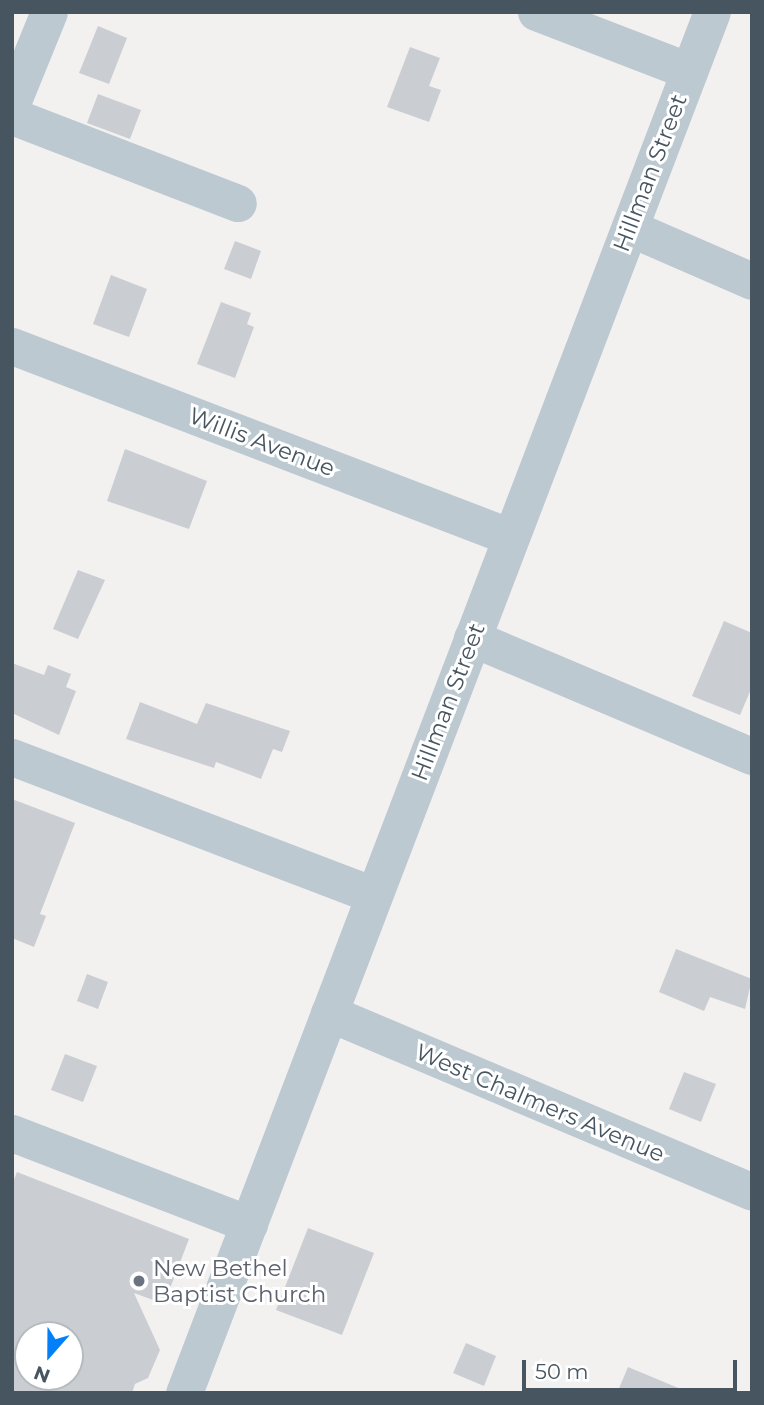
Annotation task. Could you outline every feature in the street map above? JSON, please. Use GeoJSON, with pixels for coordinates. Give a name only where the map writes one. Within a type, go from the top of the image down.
{"type":"FeatureCollection","features":[{"type":"Feature","properties":{"kind":"street"},"geometry":{"type":"LineString","coordinates":[[12,103],[48,12]]}},
{"type":"Feature","properties":{"kind":"street"},"geometry":{"type":"LineString","coordinates":[[536,12],[689,71]]}},
{"type":"Feature","properties":{"kind":"street","name":"Hillman Street"},"geometry":{"type":"LineString","coordinates":[[186,1392],[712,12]]}},
{"type":"Feature","properties":{"kind":"street"},"geometry":{"type":"LineString","coordinates":[[12,116],[238,203]]}},
{"type":"Feature","properties":{"kind":"street"},"geometry":{"type":"LineString","coordinates":[[630,228],[752,281]]}},
{"type":"Feature","properties":{"kind":"street","name":"Willis Avenue"},"geometry":{"type":"LineString","coordinates":[[12,346],[511,537]]}},
{"type":"Feature","properties":{"kind":"street"},"geometry":{"type":"LineString","coordinates":[[472,638],[752,756]]}},
{"type":"Feature","properties":{"kind":"street"},"geometry":{"type":"LineString","coordinates":[[12,757],[374,895]]}},
{"type":"Feature","properties":{"kind":"street","name":"West Chalmers Avenue"},"geometry":{"type":"LineString","coordinates":[[329,1013],[752,1192]]}},
{"type":"Feature","properties":{"kind":"street"},"geometry":{"type":"LineString","coordinates":[[12,1133],[249,1224]]}},
{"type":"Feature","properties":{"kind":"building"},"geometry":{"type":"Polygon","coordinates":[[[98,26],[127,38],[109,84],[79,73],[98,26]]]}},
{"type":"Feature","properties":{"kind":"building"},"geometry":{"type":"Polygon","coordinates":[[[410,47],[440,58],[429,86],[441,90],[429,122],[387,107],[410,47]]]}},
{"type":"Feature","properties":{"kind":"building"},"geometry":{"type":"Polygon","coordinates":[[[98,94],[141,110],[130,139],[87,123],[98,94]]]}},
{"type":"Feature","properties":{"kind":"building"},"geometry":{"type":"Polygon","coordinates":[[[235,241],[261,251],[251,279],[224,269],[235,241]]]}},
{"type":"Feature","properties":{"kind":"building"},"geometry":{"type":"Polygon","coordinates":[[[111,275],[147,289],[129,337],[93,324],[111,275]]]}},
{"type":"Feature","properties":{"kind":"building"},"geometry":{"type":"Polygon","coordinates":[[[221,302],[251,313],[247,324],[254,327],[235,378],[197,364],[221,302]]]}},
{"type":"Feature","properties":{"kind":"building"},"geometry":{"type":"Polygon","coordinates":[[[125,449],[207,481],[189,529],[107,501],[125,449]]]}},
{"type":"Feature","properties":{"kind":"building"},"geometry":{"type":"Polygon","coordinates":[[[78,570],[105,580],[78,639],[53,629],[78,570]]]}},
{"type":"Feature","properties":{"kind":"building"},"geometry":{"type":"Polygon","coordinates":[[[724,621],[752,633],[752,687],[740,715],[692,696],[724,621]]]}},
{"type":"Feature","properties":{"kind":"building"},"geometry":{"type":"Polygon","coordinates":[[[12,663],[44,675],[48,665],[71,674],[66,687],[76,691],[59,735],[12,713],[12,663]]]}},
{"type":"Feature","properties":{"kind":"building"},"geometry":{"type":"Polygon","coordinates":[[[140,702],[197,724],[206,703],[290,731],[282,752],[273,749],[261,779],[216,762],[214,768],[126,739],[140,702]]]}},
{"type":"Feature","properties":{"kind":"building"},"geometry":{"type":"Polygon","coordinates":[[[12,799],[75,823],[40,914],[46,916],[34,947],[12,938],[12,799]]]}},
{"type":"Feature","properties":{"kind":"building"},"geometry":{"type":"Polygon","coordinates":[[[676,949],[752,979],[745,1009],[710,997],[704,1011],[659,992],[676,949]]]}},
{"type":"Feature","properties":{"kind":"building"},"geometry":{"type":"Polygon","coordinates":[[[87,974],[108,982],[98,1009],[77,1001],[87,974]]]}},
{"type":"Feature","properties":{"kind":"building"},"geometry":{"type":"Polygon","coordinates":[[[65,1054],[97,1066],[83,1102],[51,1090],[65,1054]]]}},
{"type":"Feature","properties":{"kind":"building"},"geometry":{"type":"Polygon","coordinates":[[[684,1072],[716,1084],[701,1122],[669,1109],[684,1072]]]}},
{"type":"Feature","properties":{"kind":"building","name":"New Bethel Baptist Church"},"geometry":{"type":"Polygon","coordinates":[[[17,1172],[189,1239],[164,1304],[134,1293],[160,1350],[148,1378],[135,1384],[132,1393],[12,1393],[12,1185],[17,1172]]]}},
{"type":"Feature","properties":{"kind":"building"},"geometry":{"type":"Polygon","coordinates":[[[308,1228],[374,1253],[342,1335],[276,1310],[308,1228]]]}},
{"type":"Feature","properties":{"kind":"building"},"geometry":{"type":"Polygon","coordinates":[[[466,1343],[496,1356],[484,1386],[453,1373],[466,1343]]]}},
{"type":"Feature","properties":{"kind":"building"},"geometry":{"type":"Polygon","coordinates":[[[628,1367],[688,1392],[688,1393],[617,1393],[628,1367]]]}},
{"type":"Feature","properties":{"kind":"place","name":"New Bethel Baptist Church"},"geometry":{"type":"Point","coordinates":[139,1281]}}]}
